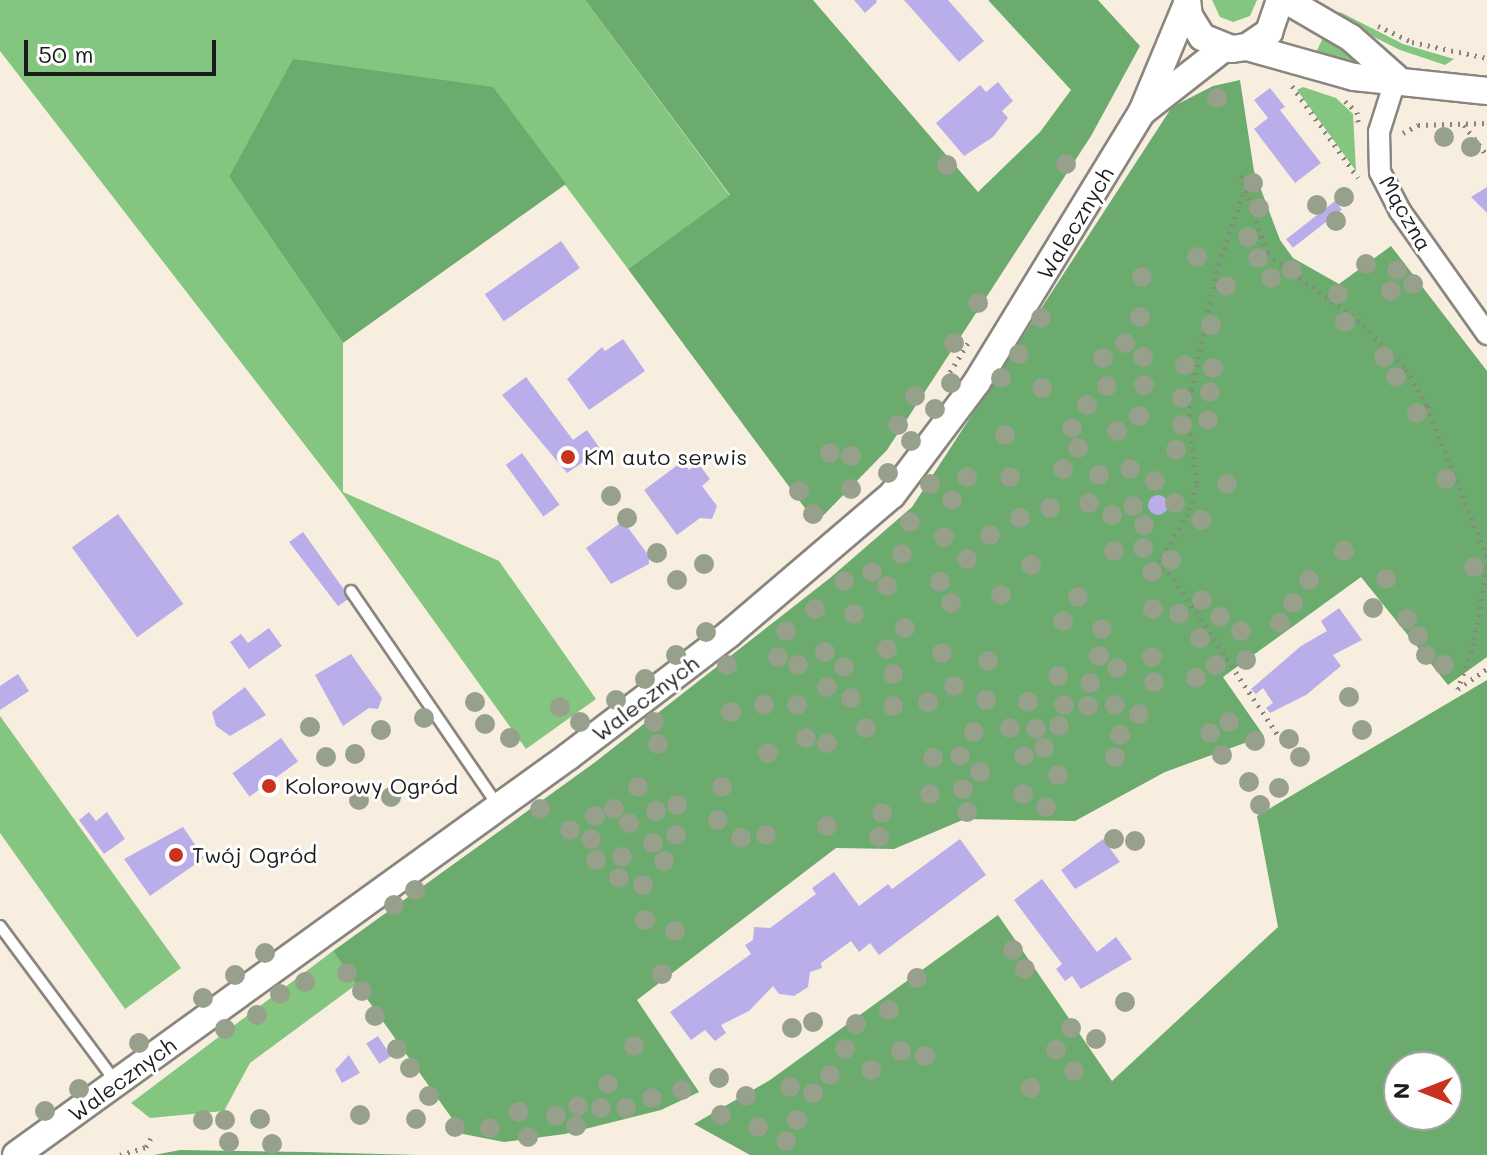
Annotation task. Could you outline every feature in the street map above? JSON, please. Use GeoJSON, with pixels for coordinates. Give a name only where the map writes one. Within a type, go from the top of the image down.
{"type":"FeatureCollection","features":[{"type":"Feature","properties":{"kind":"street","name":"Walecznych"},"geometry":{"type":"LineString","coordinates":[[1142,112],[1236,47],[1269,32],[1283,0]]}},
{"type":"Feature","properties":{"kind":"street"},"geometry":{"type":"LineString","coordinates":[[1283,0],[1351,38],[1396,78]]}},
{"type":"Feature","properties":{"kind":"street","name":"Walecznych"},"geometry":{"type":"LineString","coordinates":[[16,1155],[499,807],[729,634],[892,495],[985,370],[1142,112],[1187,2]]}},
{"type":"Feature","properties":{"kind":"street"},"geometry":{"type":"LineString","coordinates":[[1187,2],[1202,37],[1354,77],[1396,78],[1487,91]]}},
{"type":"Feature","properties":{"kind":"street","name":"Mączna"},"geometry":{"type":"LineString","coordinates":[[1396,78],[1379,132],[1380,172],[1400,211],[1487,334]]}},
{"type":"Feature","properties":{"kind":"lane"},"geometry":{"type":"LineString","coordinates":[[351,591],[499,807]]}},
{"type":"Feature","properties":{"kind":"lane"},"geometry":{"type":"LineString","coordinates":[[0,926],[117,1083]]}},
{"type":"Feature","properties":{"kind":"path"},"geometry":{"type":"LineString","coordinates":[[1367,20],[1412,42],[1487,58]]}},
{"type":"Feature","properties":{"kind":"path"},"geometry":{"type":"LineString","coordinates":[[1291,78],[1293,92],[1366,188]]}},
{"type":"Feature","properties":{"kind":"path"},"geometry":{"type":"LineString","coordinates":[[1392,135],[1399,137],[1413,126],[1487,123]]}},
{"type":"Feature","properties":{"kind":"path"},"geometry":{"type":"LineString","coordinates":[[1464,125],[1487,155]]}},
{"type":"Feature","properties":{"kind":"path"},"geometry":{"type":"LineString","coordinates":[[1241,175],[1243,194],[1267,254],[1358,320],[1406,369],[1427,406],[1487,558]]}},
{"type":"Feature","properties":{"kind":"path"},"geometry":{"type":"LineString","coordinates":[[1243,194],[1219,263],[1191,390],[1189,425],[1197,485],[1188,514],[1160,559],[1277,734]]}},
{"type":"Feature","properties":{"kind":"path"},"geometry":{"type":"LineString","coordinates":[[942,382],[974,333]]}},
{"type":"Feature","properties":{"kind":"path"},"geometry":{"type":"LineString","coordinates":[[1487,567],[1474,643],[1458,689],[1487,669]]}},
{"type":"Feature","properties":{"kind":"path"},"geometry":{"type":"LineString","coordinates":[[120,1155],[146,1147],[152,1136]]}},
{"type":"Feature","properties":{"kind":"green space"},"geometry":{"type":"Polygon","coordinates":[[[0,0],[585,0],[730,196],[628,269],[492,87],[229,177],[343,343],[343,492],[499,561],[596,699],[526,749],[342,493],[0,51],[0,0]]]}},
{"type":"Feature","properties":{"kind":"green space"},"geometry":{"type":"Polygon","coordinates":[[[585,0],[813,0],[978,192],[1040,132],[1071,90],[988,0],[1098,0],[1140,46],[1091,136],[887,450],[816,523],[628,269],[730,195],[585,0]]]}},
{"type":"Feature","properties":{"kind":"green space"},"geometry":{"type":"Polygon","coordinates":[[[1212,0],[1257,0],[1250,16],[1233,22],[1220,17],[1212,0]]]}},
{"type":"Feature","properties":{"kind":"green space"},"geometry":{"type":"Polygon","coordinates":[[[1340,12],[1403,44],[1454,59],[1445,65],[1400,50],[1332,16],[1340,12]]]}},
{"type":"Feature","properties":{"kind":"green space"},"geometry":{"type":"Polygon","coordinates":[[[1324,36],[1361,58],[1358,67],[1316,52],[1324,36]]]}},
{"type":"Feature","properties":{"kind":"green space"},"geometry":{"type":"Polygon","coordinates":[[[293,59],[493,87],[566,184],[343,343],[229,177],[293,59]]]}},
{"type":"Feature","properties":{"kind":"green space"},"geometry":{"type":"Polygon","coordinates":[[[1240,80],[1254,171],[1280,240],[1293,258],[1339,284],[1391,246],[1487,371],[1487,657],[1448,685],[1361,577],[1223,677],[1264,736],[1165,772],[1075,821],[965,819],[894,849],[836,848],[637,1000],[699,1092],[661,1110],[565,1134],[504,1142],[463,1134],[333,951],[594,763],[830,578],[912,507],[1172,107],[1213,86],[1240,80]]]}},
{"type":"Feature","properties":{"kind":"green space"},"geometry":{"type":"Polygon","coordinates":[[[1303,87],[1336,98],[1353,114],[1356,171],[1297,90],[1303,87]]]}},
{"type":"Feature","properties":{"kind":"green space"},"geometry":{"type":"Polygon","coordinates":[[[1487,680],[1487,1155],[750,1155],[694,1124],[770,1080],[998,915],[1112,1081],[1278,927],[1257,816],[1487,680]]]}},
{"type":"Feature","properties":{"kind":"green space"},"geometry":{"type":"Polygon","coordinates":[[[0,716],[181,968],[125,1009],[0,833],[0,716]]]}},
{"type":"Feature","properties":{"kind":"green space"},"geometry":{"type":"Polygon","coordinates":[[[333,951],[357,984],[250,1063],[224,1111],[150,1118],[131,1103],[333,951]]]}},
{"type":"Feature","properties":{"kind":"green space"},"geometry":{"type":"Polygon","coordinates":[[[180,1150],[306,1152],[417,1155],[154,1155],[180,1150]]]}},
{"type":"Feature","properties":{"kind":"building"},"geometry":{"type":"Polygon","coordinates":[[[854,0],[876,0],[877,2],[865,13],[854,0]]]}},
{"type":"Feature","properties":{"kind":"building"},"geometry":{"type":"Polygon","coordinates":[[[904,0],[948,0],[984,41],[959,62],[904,0]]]}},
{"type":"Feature","properties":{"kind":"building"},"geometry":{"type":"Polygon","coordinates":[[[998,82],[1013,101],[1002,111],[1008,118],[993,137],[964,156],[936,123],[980,85],[986,92],[998,82]]]}},
{"type":"Feature","properties":{"kind":"building"},"geometry":{"type":"Polygon","coordinates":[[[1270,88],[1285,107],[1280,110],[1321,163],[1295,183],[1254,129],[1268,118],[1254,100],[1270,88]]]}},
{"type":"Feature","properties":{"kind":"building"},"geometry":{"type":"Polygon","coordinates":[[[1487,187],[1487,213],[1471,197],[1487,187]]]}},
{"type":"Feature","properties":{"kind":"building"},"geometry":{"type":"Polygon","coordinates":[[[1335,201],[1342,210],[1293,248],[1286,239],[1335,201]]]}},
{"type":"Feature","properties":{"kind":"building"},"geometry":{"type":"Polygon","coordinates":[[[561,241],[580,268],[504,321],[485,294],[561,241]]]}},
{"type":"Feature","properties":{"kind":"building"},"geometry":{"type":"Polygon","coordinates":[[[623,339],[645,371],[589,410],[567,379],[602,347],[605,351],[623,339]]]}},
{"type":"Feature","properties":{"kind":"building"},"geometry":{"type":"Polygon","coordinates":[[[526,377],[573,440],[587,430],[601,450],[567,473],[502,395],[526,377]]]}},
{"type":"Feature","properties":{"kind":"building"},"geometry":{"type":"Polygon","coordinates":[[[522,453],[560,505],[543,517],[506,465],[522,453]]]}},
{"type":"Feature","properties":{"kind":"building"},"geometry":{"type":"Polygon","coordinates":[[[683,461],[689,470],[698,463],[710,479],[702,486],[717,506],[712,519],[700,518],[677,535],[644,490],[683,461]]]}},
{"type":"Feature","properties":{"kind":"building"},"geometry":{"type":"Polygon","coordinates":[[[1154,495],[1162,495],[1168,505],[1162,515],[1154,515],[1148,509],[1148,501],[1154,495]]]}},
{"type":"Feature","properties":{"kind":"building"},"geometry":{"type":"Polygon","coordinates":[[[118,514],[183,604],[137,637],[72,548],[118,514]]]}},
{"type":"Feature","properties":{"kind":"building"},"geometry":{"type":"Polygon","coordinates":[[[623,521],[649,556],[649,564],[611,584],[586,548],[623,521]]]}},
{"type":"Feature","properties":{"kind":"building"},"geometry":{"type":"Polygon","coordinates":[[[303,532],[350,598],[338,606],[289,542],[303,532]]]}},
{"type":"Feature","properties":{"kind":"building"},"geometry":{"type":"Polygon","coordinates":[[[1339,608],[1362,640],[1333,655],[1341,666],[1306,695],[1270,713],[1266,708],[1273,703],[1263,688],[1256,694],[1251,689],[1301,646],[1327,631],[1321,621],[1339,608]]]}},
{"type":"Feature","properties":{"kind":"building"},"geometry":{"type":"Polygon","coordinates":[[[269,628],[282,646],[249,669],[230,642],[241,634],[248,643],[269,628]]]}},
{"type":"Feature","properties":{"kind":"building"},"geometry":{"type":"Polygon","coordinates":[[[351,654],[382,698],[378,709],[369,708],[343,726],[315,675],[351,654]]]}},
{"type":"Feature","properties":{"kind":"building"},"geometry":{"type":"Polygon","coordinates":[[[18,674],[29,691],[0,710],[0,686],[18,674]]]}},
{"type":"Feature","properties":{"kind":"building"},"geometry":{"type":"Polygon","coordinates":[[[245,687],[266,715],[230,736],[216,726],[212,712],[245,687]]]}},
{"type":"Feature","properties":{"kind":"building"},"geometry":{"type":"Polygon","coordinates":[[[281,738],[298,761],[250,797],[232,773],[281,738]]]}},
{"type":"Feature","properties":{"kind":"building"},"geometry":{"type":"Polygon","coordinates":[[[89,812],[96,821],[107,812],[125,839],[104,854],[79,820],[89,812]]]}},
{"type":"Feature","properties":{"kind":"building"},"geometry":{"type":"Polygon","coordinates":[[[183,827],[204,858],[150,896],[124,859],[183,827]]]}},
{"type":"Feature","properties":{"kind":"building"},"geometry":{"type":"Polygon","coordinates":[[[960,839],[986,875],[879,955],[870,943],[859,952],[851,941],[821,963],[822,968],[810,972],[808,987],[794,996],[779,994],[773,986],[749,1011],[721,1025],[726,1033],[715,1041],[705,1030],[691,1040],[670,1012],[751,954],[745,945],[753,940],[754,927],[770,928],[816,894],[812,888],[834,872],[859,906],[888,884],[892,889],[960,839]]]}},
{"type":"Feature","properties":{"kind":"building"},"geometry":{"type":"Polygon","coordinates":[[[1103,839],[1120,862],[1075,889],[1061,870],[1103,839]]]}},
{"type":"Feature","properties":{"kind":"building"},"geometry":{"type":"Polygon","coordinates":[[[1042,879],[1097,952],[1116,937],[1132,959],[1081,989],[1072,976],[1065,981],[1056,969],[1062,964],[1014,900],[1042,879]]]}},
{"type":"Feature","properties":{"kind":"building"},"geometry":{"type":"Polygon","coordinates":[[[378,1036],[391,1056],[379,1064],[366,1044],[378,1036]]]}},
{"type":"Feature","properties":{"kind":"building"},"geometry":{"type":"Polygon","coordinates":[[[349,1055],[360,1073],[342,1083],[335,1070],[349,1055]]]}},
{"type":"Feature","properties":{"kind":"place","name":"KM auto serwis"},"geometry":{"type":"Point","coordinates":[568,457]}},
{"type":"Feature","properties":{"kind":"place","name":"Kolorowy Ogród"},"geometry":{"type":"Point","coordinates":[269,786]}},
{"type":"Feature","properties":{"kind":"place","name":"Twój Ogród"},"geometry":{"type":"Point","coordinates":[176,855]}}]}
